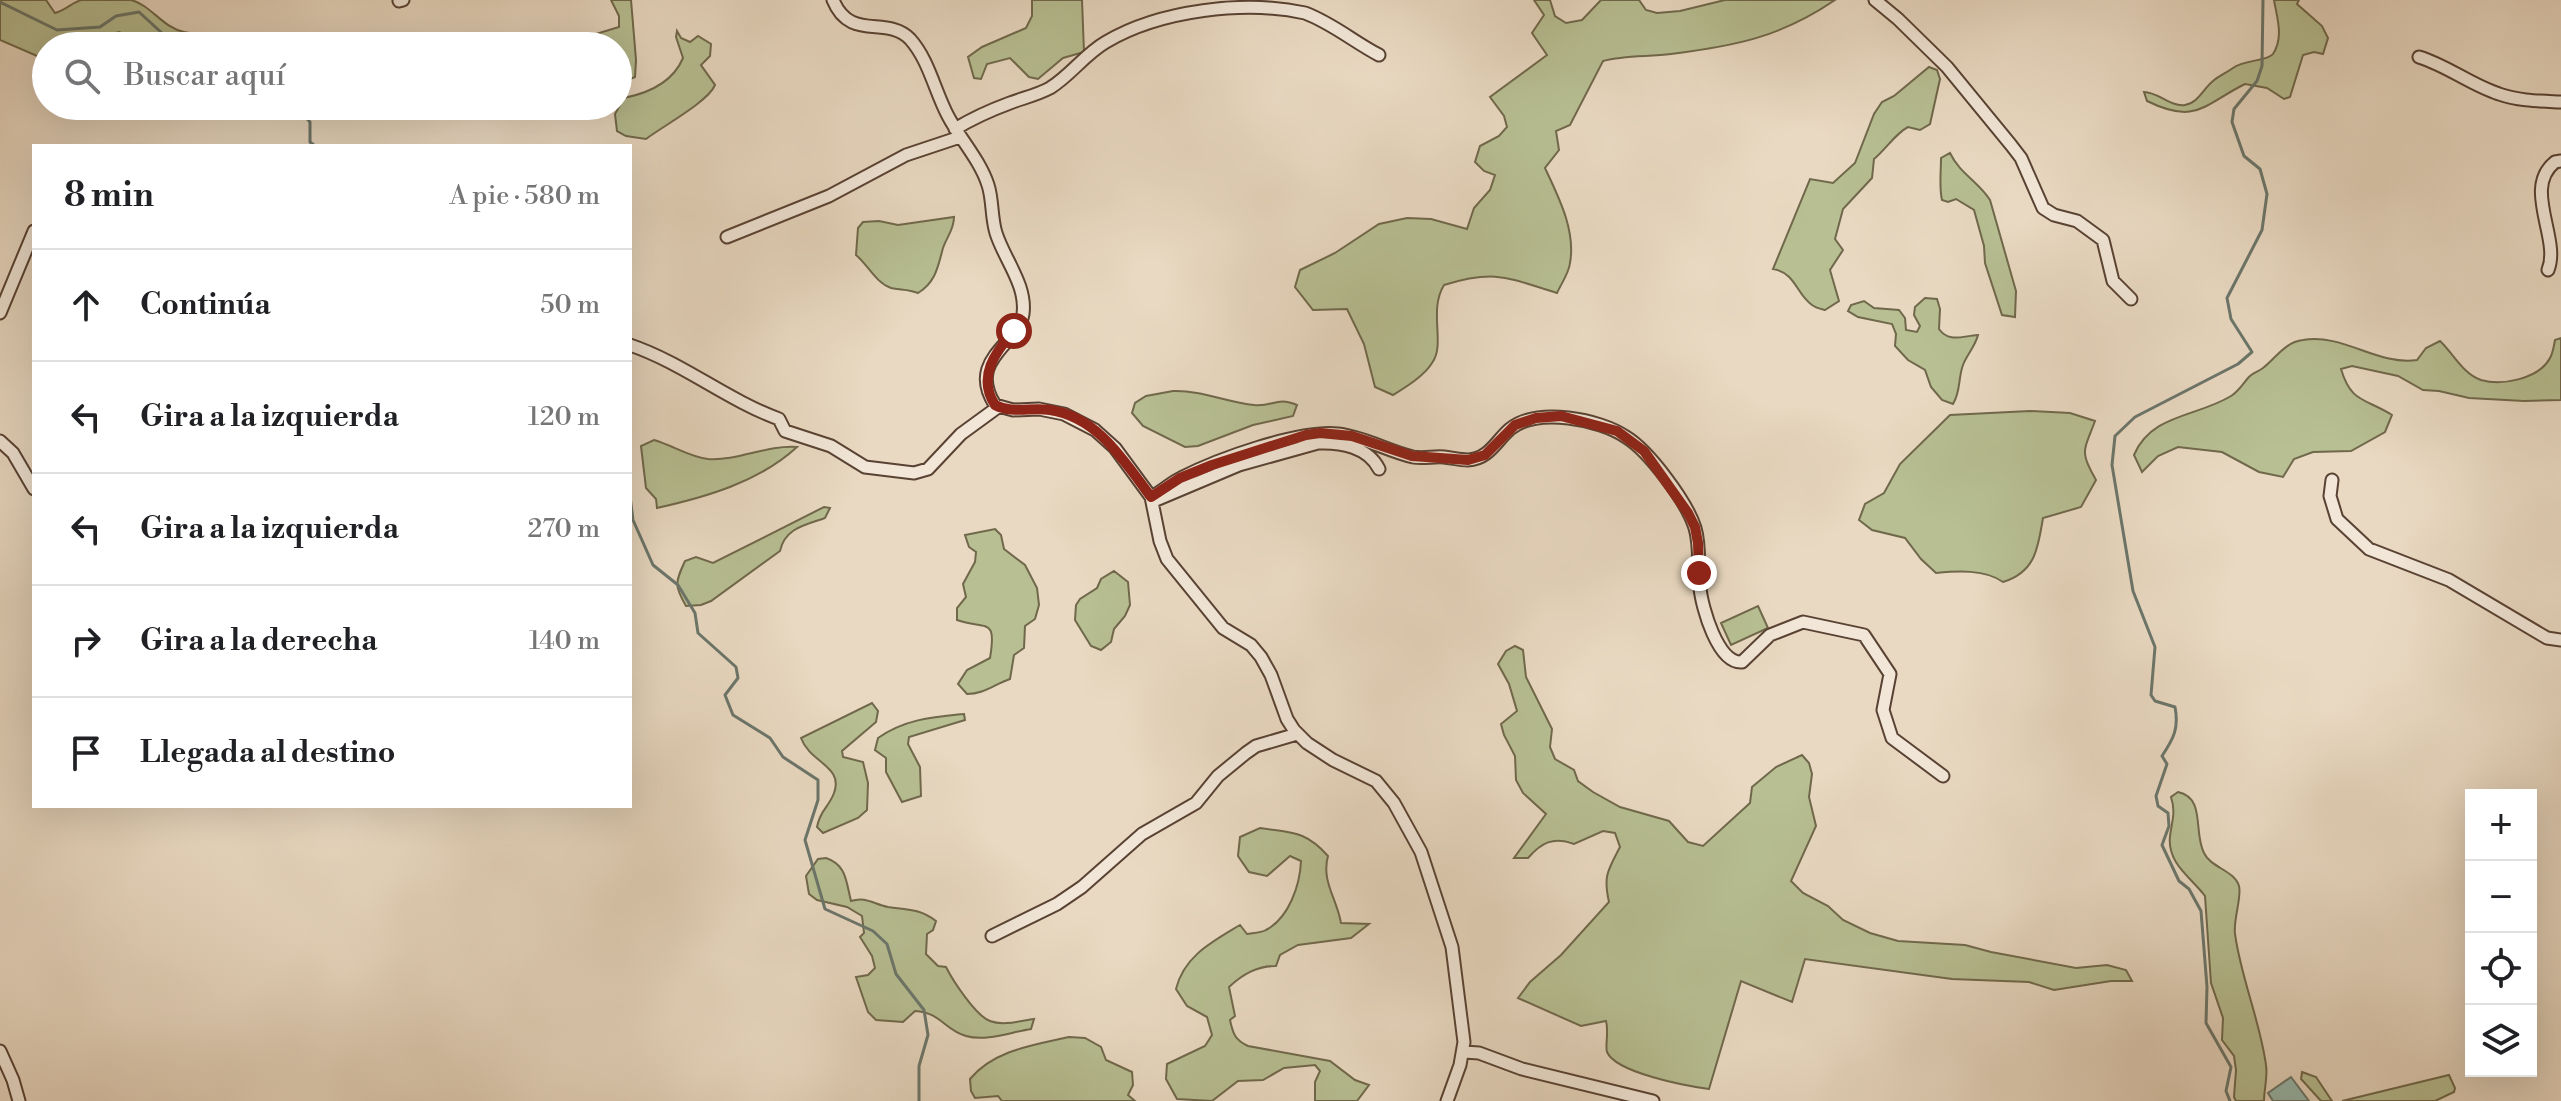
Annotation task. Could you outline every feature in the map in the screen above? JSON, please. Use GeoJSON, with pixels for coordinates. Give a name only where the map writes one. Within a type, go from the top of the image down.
{"type":"FeatureCollection","features":[{"type":"Feature","properties":{"kind":"street"},"geometry":{"type":"LineString","coordinates":[[833,0],[838,11],[851,22],[870,28],[894,30],[911,40],[957,133],[988,184],[997,234],[1022,299],[1020,322],[999,348],[989,371],[988,394],[998,407],[1049,410],[1077,419],[1115,448],[1151,499],[1161,547],[1167,559],[1223,628],[1251,645],[1261,657],[1287,719],[1297,734],[1333,760],[1376,781],[1394,803],[1413,835],[1428,867],[1452,947],[1464,1028],[1464,1052],[1447,1101]]}},
{"type":"Feature","properties":{"kind":"street"},"geometry":{"type":"LineString","coordinates":[[1875,0],[1947,67],[2011,145],[2021,158],[2043,208],[2054,215],[2077,221],[2103,240],[2113,281],[2131,299]]}},
{"type":"Feature","properties":{"kind":"street"},"geometry":{"type":"LineString","coordinates":[[727,237],[829,196],[906,155],[957,133],[988,111],[1046,90],[1102,44],[1129,29],[1198,8],[1231,4],[1289,8],[1315,17],[1379,55]]}},
{"type":"Feature","properties":{"kind":"street"},"geometry":{"type":"LineString","coordinates":[[2419,57],[2438,63],[2499,95],[2517,100],[2561,102]]}},
{"type":"Feature","properties":{"kind":"street"},"geometry":{"type":"LineString","coordinates":[[2548,270],[2553,262],[2553,252],[2543,196],[2544,173],[2555,162],[2561,161]]}},
{"type":"Feature","properties":{"kind":"street"},"geometry":{"type":"LineString","coordinates":[[0,313],[32,236]]}},
{"type":"Feature","properties":{"kind":"street"},"geometry":{"type":"LineString","coordinates":[[632,346],[664,358],[757,411],[779,419],[785,431],[823,442],[859,464],[875,469],[914,473],[928,469],[961,434],[998,407]]}},
{"type":"Feature","properties":{"kind":"street"},"geometry":{"type":"LineString","coordinates":[[1151,499],[1180,478],[1212,465],[1320,433],[1367,439],[1412,456],[1468,460],[1485,455],[1515,425],[1536,418],[1561,416],[1617,431],[1634,442],[1654,463],[1695,527],[1701,594],[1724,655],[1731,661],[1742,662],[1770,635],[1803,622],[1864,635],[1890,674],[1883,710],[1892,738],[1943,776]]}},
{"type":"Feature","properties":{"kind":"street"},"geometry":{"type":"LineString","coordinates":[[0,441],[13,453],[32,486]]}},
{"type":"Feature","properties":{"kind":"street"},"geometry":{"type":"LineString","coordinates":[[1151,499],[1239,465],[1318,443],[1358,449],[1370,457],[1379,469]]}},
{"type":"Feature","properties":{"kind":"street"},"geometry":{"type":"LineString","coordinates":[[2332,480],[2330,496],[2337,519],[2369,549],[2449,580],[2547,638],[2561,640]]}},
{"type":"Feature","properties":{"kind":"street"},"geometry":{"type":"LineString","coordinates":[[992,936],[1057,904],[1082,887],[1142,834],[1196,803],[1218,776],[1256,746],[1297,734]]}},
{"type":"Feature","properties":{"kind":"street"},"geometry":{"type":"LineString","coordinates":[[0,1051],[19,1101]]}},
{"type":"Feature","properties":{"kind":"street"},"geometry":{"type":"LineString","coordinates":[[1464,1052],[1479,1053],[1522,1069],[1653,1101]]}},
{"type":"Feature","properties":{"kind":"green space"},"geometry":{"type":"Polygon","coordinates":[[[0,0],[46,0],[55,13],[82,0],[131,0],[184,32],[32,32],[32,54],[0,40],[0,0]]]}},
{"type":"Feature","properties":{"kind":"green space"},"geometry":{"type":"Polygon","coordinates":[[[611,0],[631,0],[636,60],[635,77],[632,78],[632,32],[602,32],[619,27],[619,16],[611,0]]]}},
{"type":"Feature","properties":{"kind":"green space"},"geometry":{"type":"Polygon","coordinates":[[[1032,0],[1082,0],[1084,52],[1063,58],[1038,79],[1029,77],[1010,58],[987,64],[981,79],[974,78],[968,57],[982,47],[1026,28],[1032,16],[1032,0]]]}},
{"type":"Feature","properties":{"kind":"green space"},"geometry":{"type":"Polygon","coordinates":[[[1534,0],[1550,0],[1555,16],[1566,23],[1582,20],[1601,0],[1639,0],[1646,10],[1657,13],[1725,0],[1835,0],[1796,23],[1757,38],[1671,54],[1603,61],[1570,125],[1556,131],[1559,150],[1545,168],[1565,214],[1570,238],[1569,267],[1557,293],[1502,277],[1477,277],[1444,285],[1437,305],[1436,355],[1424,372],[1393,395],[1375,387],[1364,344],[1347,309],[1313,310],[1295,287],[1300,270],[1335,253],[1379,224],[1407,218],[1431,219],[1467,229],[1474,208],[1490,190],[1495,175],[1484,171],[1475,162],[1480,146],[1499,136],[1507,127],[1504,116],[1490,97],[1547,55],[1532,33],[1544,15],[1534,0]]]}},
{"type":"Feature","properties":{"kind":"green space"},"geometry":{"type":"Polygon","coordinates":[[[2274,0],[2299,0],[2297,4],[2322,26],[2328,38],[2323,54],[2314,52],[2303,55],[2290,97],[2284,99],[2267,88],[2245,84],[2208,105],[2188,112],[2147,101],[2144,92],[2174,104],[2190,104],[2213,81],[2237,65],[2273,54],[2279,34],[2274,0]]]}},
{"type":"Feature","properties":{"kind":"green space"},"geometry":{"type":"Polygon","coordinates":[[[677,31],[681,38],[690,42],[698,36],[711,44],[710,56],[701,65],[715,85],[711,92],[646,139],[626,136],[617,131],[616,120],[632,120],[632,96],[667,80],[679,66],[683,58],[677,31]]]}},
{"type":"Feature","properties":{"kind":"green space"},"geometry":{"type":"Polygon","coordinates":[[[1929,67],[1937,70],[1940,79],[1930,124],[1920,130],[1908,127],[1874,159],[1872,178],[1843,209],[1835,239],[1843,250],[1830,270],[1839,301],[1825,310],[1815,307],[1787,275],[1773,269],[1810,179],[1833,183],[1855,163],[1874,114],[1882,102],[1929,67]]]}},
{"type":"Feature","properties":{"kind":"green space"},"geometry":{"type":"Polygon","coordinates":[[[1950,153],[1990,200],[2016,291],[2015,317],[2002,315],[1985,263],[1984,246],[1974,210],[1956,199],[1948,202],[1942,200],[1941,158],[1950,153]]]}},
{"type":"Feature","properties":{"kind":"green space"},"geometry":{"type":"Polygon","coordinates":[[[954,217],[935,273],[929,284],[918,293],[886,286],[856,255],[858,228],[863,222],[898,225],[954,217]]]}},
{"type":"Feature","properties":{"kind":"green space"},"geometry":{"type":"Polygon","coordinates":[[[1925,298],[1937,299],[1939,329],[1947,336],[1978,335],[1963,365],[1953,404],[1942,400],[1931,387],[1925,370],[1908,360],[1895,346],[1896,334],[1892,324],[1858,317],[1848,311],[1851,305],[1864,301],[1874,308],[1899,310],[1905,318],[1906,330],[1917,332],[1920,326],[1914,315],[1915,307],[1925,298]]]}},
{"type":"Feature","properties":{"kind":"green space"},"geometry":{"type":"Polygon","coordinates":[[[2561,338],[2561,400],[2469,398],[2423,390],[2398,376],[2352,366],[2341,369],[2354,394],[2392,415],[2385,432],[2351,451],[2313,452],[2294,459],[2283,477],[2259,472],[2222,452],[2178,447],[2158,456],[2142,472],[2134,455],[2152,431],[2231,396],[2250,376],[2297,341],[2332,341],[2403,361],[2417,360],[2426,348],[2440,341],[2475,377],[2499,382],[2519,379],[2538,371],[2550,358],[2555,340],[2561,338]]]}},
{"type":"Feature","properties":{"kind":"green space"},"geometry":{"type":"Polygon","coordinates":[[[1173,391],[1194,392],[1254,405],[1285,401],[1297,405],[1293,416],[1253,425],[1198,446],[1185,447],[1143,426],[1132,413],[1135,403],[1146,396],[1173,391]]]}},
{"type":"Feature","properties":{"kind":"green space"},"geometry":{"type":"Polygon","coordinates":[[[2030,411],[2070,413],[2095,421],[2085,456],[2096,480],[2081,507],[2043,518],[2034,557],[2014,578],[2003,582],[1979,573],[1936,573],[1905,538],[1872,530],[1859,520],[1865,504],[1884,493],[1900,464],[1950,415],[2030,411]]]}},
{"type":"Feature","properties":{"kind":"green space"},"geometry":{"type":"Polygon","coordinates":[[[654,440],[708,459],[797,447],[749,479],[694,499],[657,508],[656,499],[646,488],[641,446],[654,440]]]}},
{"type":"Feature","properties":{"kind":"green space"},"geometry":{"type":"Polygon","coordinates":[[[824,507],[830,508],[825,518],[791,532],[780,551],[711,601],[686,606],[677,584],[685,561],[696,557],[713,563],[824,507]]]}},
{"type":"Feature","properties":{"kind":"green space"},"geometry":{"type":"Polygon","coordinates":[[[995,529],[1001,535],[1004,549],[1025,565],[1037,588],[1039,605],[1035,619],[1025,626],[1024,648],[1014,655],[1010,679],[984,691],[967,694],[958,684],[967,670],[990,658],[992,636],[987,627],[957,620],[957,608],[966,597],[963,584],[975,562],[976,552],[969,547],[965,535],[995,529]]]}},
{"type":"Feature","properties":{"kind":"green space"},"geometry":{"type":"Polygon","coordinates":[[[1114,571],[1128,582],[1130,605],[1114,629],[1111,642],[1101,650],[1091,646],[1075,620],[1076,605],[1097,588],[1101,579],[1114,571]]]}},
{"type":"Feature","properties":{"kind":"green space"},"geometry":{"type":"Polygon","coordinates":[[[1758,606],[1768,628],[1731,645],[1721,623],[1758,606]]]}},
{"type":"Feature","properties":{"kind":"green space"},"geometry":{"type":"Polygon","coordinates":[[[1515,646],[1523,650],[1526,677],[1552,729],[1550,747],[1555,759],[1574,770],[1578,781],[1620,807],[1669,821],[1688,842],[1703,846],[1750,803],[1752,787],[1776,767],[1802,755],[1809,763],[1812,774],[1809,797],[1816,826],[1791,881],[1803,893],[1828,906],[1843,920],[1870,933],[1898,941],[1965,945],[2076,968],[2107,965],[2126,970],[2132,981],[2111,981],[2054,990],[2029,982],[1952,979],[1805,959],[1792,1002],[1741,981],[1709,1089],[1653,1077],[1624,1066],[1607,1052],[1606,1021],[1581,1026],[1518,998],[1609,902],[1606,886],[1608,873],[1620,847],[1615,833],[1603,831],[1574,844],[1548,842],[1528,858],[1514,858],[1546,814],[1523,793],[1516,780],[1515,756],[1501,724],[1517,711],[1509,684],[1498,664],[1506,651],[1515,646]]]}},
{"type":"Feature","properties":{"kind":"green space"},"geometry":{"type":"Polygon","coordinates":[[[872,703],[878,711],[876,722],[842,751],[843,757],[863,762],[868,783],[867,810],[858,818],[823,833],[817,827],[836,784],[830,770],[811,753],[801,738],[872,703]]]}},
{"type":"Feature","properties":{"kind":"green space"},"geometry":{"type":"Polygon","coordinates":[[[964,714],[965,720],[909,737],[908,744],[920,767],[921,796],[902,802],[886,772],[886,758],[875,750],[878,738],[909,723],[964,714]]]}},
{"type":"Feature","properties":{"kind":"green space"},"geometry":{"type":"Polygon","coordinates":[[[2178,792],[2187,795],[2196,808],[2201,845],[2207,858],[2232,876],[2239,886],[2235,934],[2263,1049],[2266,1070],[2264,1101],[2236,1101],[2234,1097],[2234,1056],[2222,1040],[2223,1018],[2211,983],[2205,896],[2176,862],[2170,846],[2171,797],[2178,792]]]}},
{"type":"Feature","properties":{"kind":"green space"},"geometry":{"type":"Polygon","coordinates":[[[1260,828],[1297,834],[1320,848],[1328,856],[1328,882],[1341,923],[1369,924],[1351,938],[1298,945],[1280,955],[1276,966],[1256,969],[1240,978],[1229,987],[1235,1016],[1230,1020],[1232,1029],[1237,1039],[1248,1046],[1330,1061],[1355,1080],[1369,1085],[1357,1101],[1315,1101],[1315,1082],[1320,1071],[1315,1065],[1284,1068],[1263,1080],[1238,1081],[1212,1101],[1177,1099],[1166,1079],[1167,1064],[1205,1046],[1212,1035],[1207,1017],[1187,1006],[1176,989],[1185,967],[1200,951],[1240,925],[1247,934],[1264,931],[1274,925],[1287,909],[1296,890],[1301,861],[1290,856],[1267,876],[1249,872],[1238,856],[1240,837],[1260,828]]]}},
{"type":"Feature","properties":{"kind":"green space"},"geometry":{"type":"Polygon","coordinates":[[[826,858],[842,870],[851,901],[865,900],[913,910],[936,921],[933,930],[927,934],[926,954],[938,966],[946,967],[965,997],[984,1018],[1000,1023],[1034,1019],[1031,1029],[974,1038],[953,1030],[924,1012],[915,1011],[903,1022],[876,1020],[868,1012],[856,977],[868,975],[875,968],[872,956],[860,937],[864,933],[862,916],[847,907],[817,900],[809,894],[806,876],[818,859],[826,858]]]}},
{"type":"Feature","properties":{"kind":"green space"},"geometry":{"type":"Polygon","coordinates":[[[1069,1037],[1085,1038],[1101,1047],[1106,1060],[1132,1072],[1133,1085],[1128,1095],[1135,1101],[1002,1101],[998,1096],[975,1098],[970,1079],[991,1061],[1015,1050],[1069,1037]]]}},
{"type":"Feature","properties":{"kind":"green space"},"geometry":{"type":"Polygon","coordinates":[[[2302,1072],[2316,1077],[2332,1101],[2321,1101],[2301,1079],[2302,1072]]]}},
{"type":"Feature","properties":{"kind":"green space"},"geometry":{"type":"Polygon","coordinates":[[[2449,1075],[2454,1092],[2435,1101],[2342,1101],[2449,1075]]]}},
{"type":"Feature","properties":{"kind":"water"},"geometry":{"type":"Polygon","coordinates":[[[2291,1077],[2309,1101],[2273,1101],[2268,1093],[2291,1077]]]}},
{"type":"Feature","properties":{"kind":"waterway"},"geometry":{"type":"LineString","coordinates":[[2230,1101],[2226,1091],[2231,1067],[2206,1023],[2207,987],[2201,911],[2189,889],[2179,881],[2162,845],[2169,826],[2168,813],[2158,806],[2156,796],[2167,764],[2162,756],[2174,733],[2176,714],[2175,707],[2155,701],[2151,695],[2155,647],[2133,591],[2112,465],[2115,436],[2135,417],[2238,364],[2252,352],[2231,319],[2227,298],[2262,230],[2267,194],[2260,169],[2244,156],[2232,122],[2234,109],[2257,81],[2262,66],[2263,0]]}},
{"type":"Feature","properties":{"kind":"waterway"},"geometry":{"type":"LineString","coordinates":[[0,2],[57,30],[100,27],[116,16],[139,12],[161,32]]}},
{"type":"Feature","properties":{"kind":"waterway"},"geometry":{"type":"LineString","coordinates":[[308,120],[312,144]]}},
{"type":"Feature","properties":{"kind":"waterway"},"geometry":{"type":"LineString","coordinates":[[632,512],[653,565],[678,585],[695,613],[698,633],[736,667],[738,678],[725,695],[733,715],[770,738],[783,757],[818,780],[818,800],[805,840],[825,909],[873,931],[887,944],[896,974],[924,1010],[928,1035],[919,1066],[919,1101]]}},
{"type":"Feature","properties":{"kind":"route"},"geometry":{"type":"LineString","coordinates":[[1014,331],[992,359],[987,383],[988,394],[995,405],[1013,410],[1049,410],[1077,419],[1115,448],[1151,497],[1180,478],[1212,465],[1306,435],[1352,436],[1419,458],[1468,460],[1485,455],[1515,425],[1536,418],[1561,416],[1617,431],[1644,451],[1695,527],[1699,573]]}}]}
